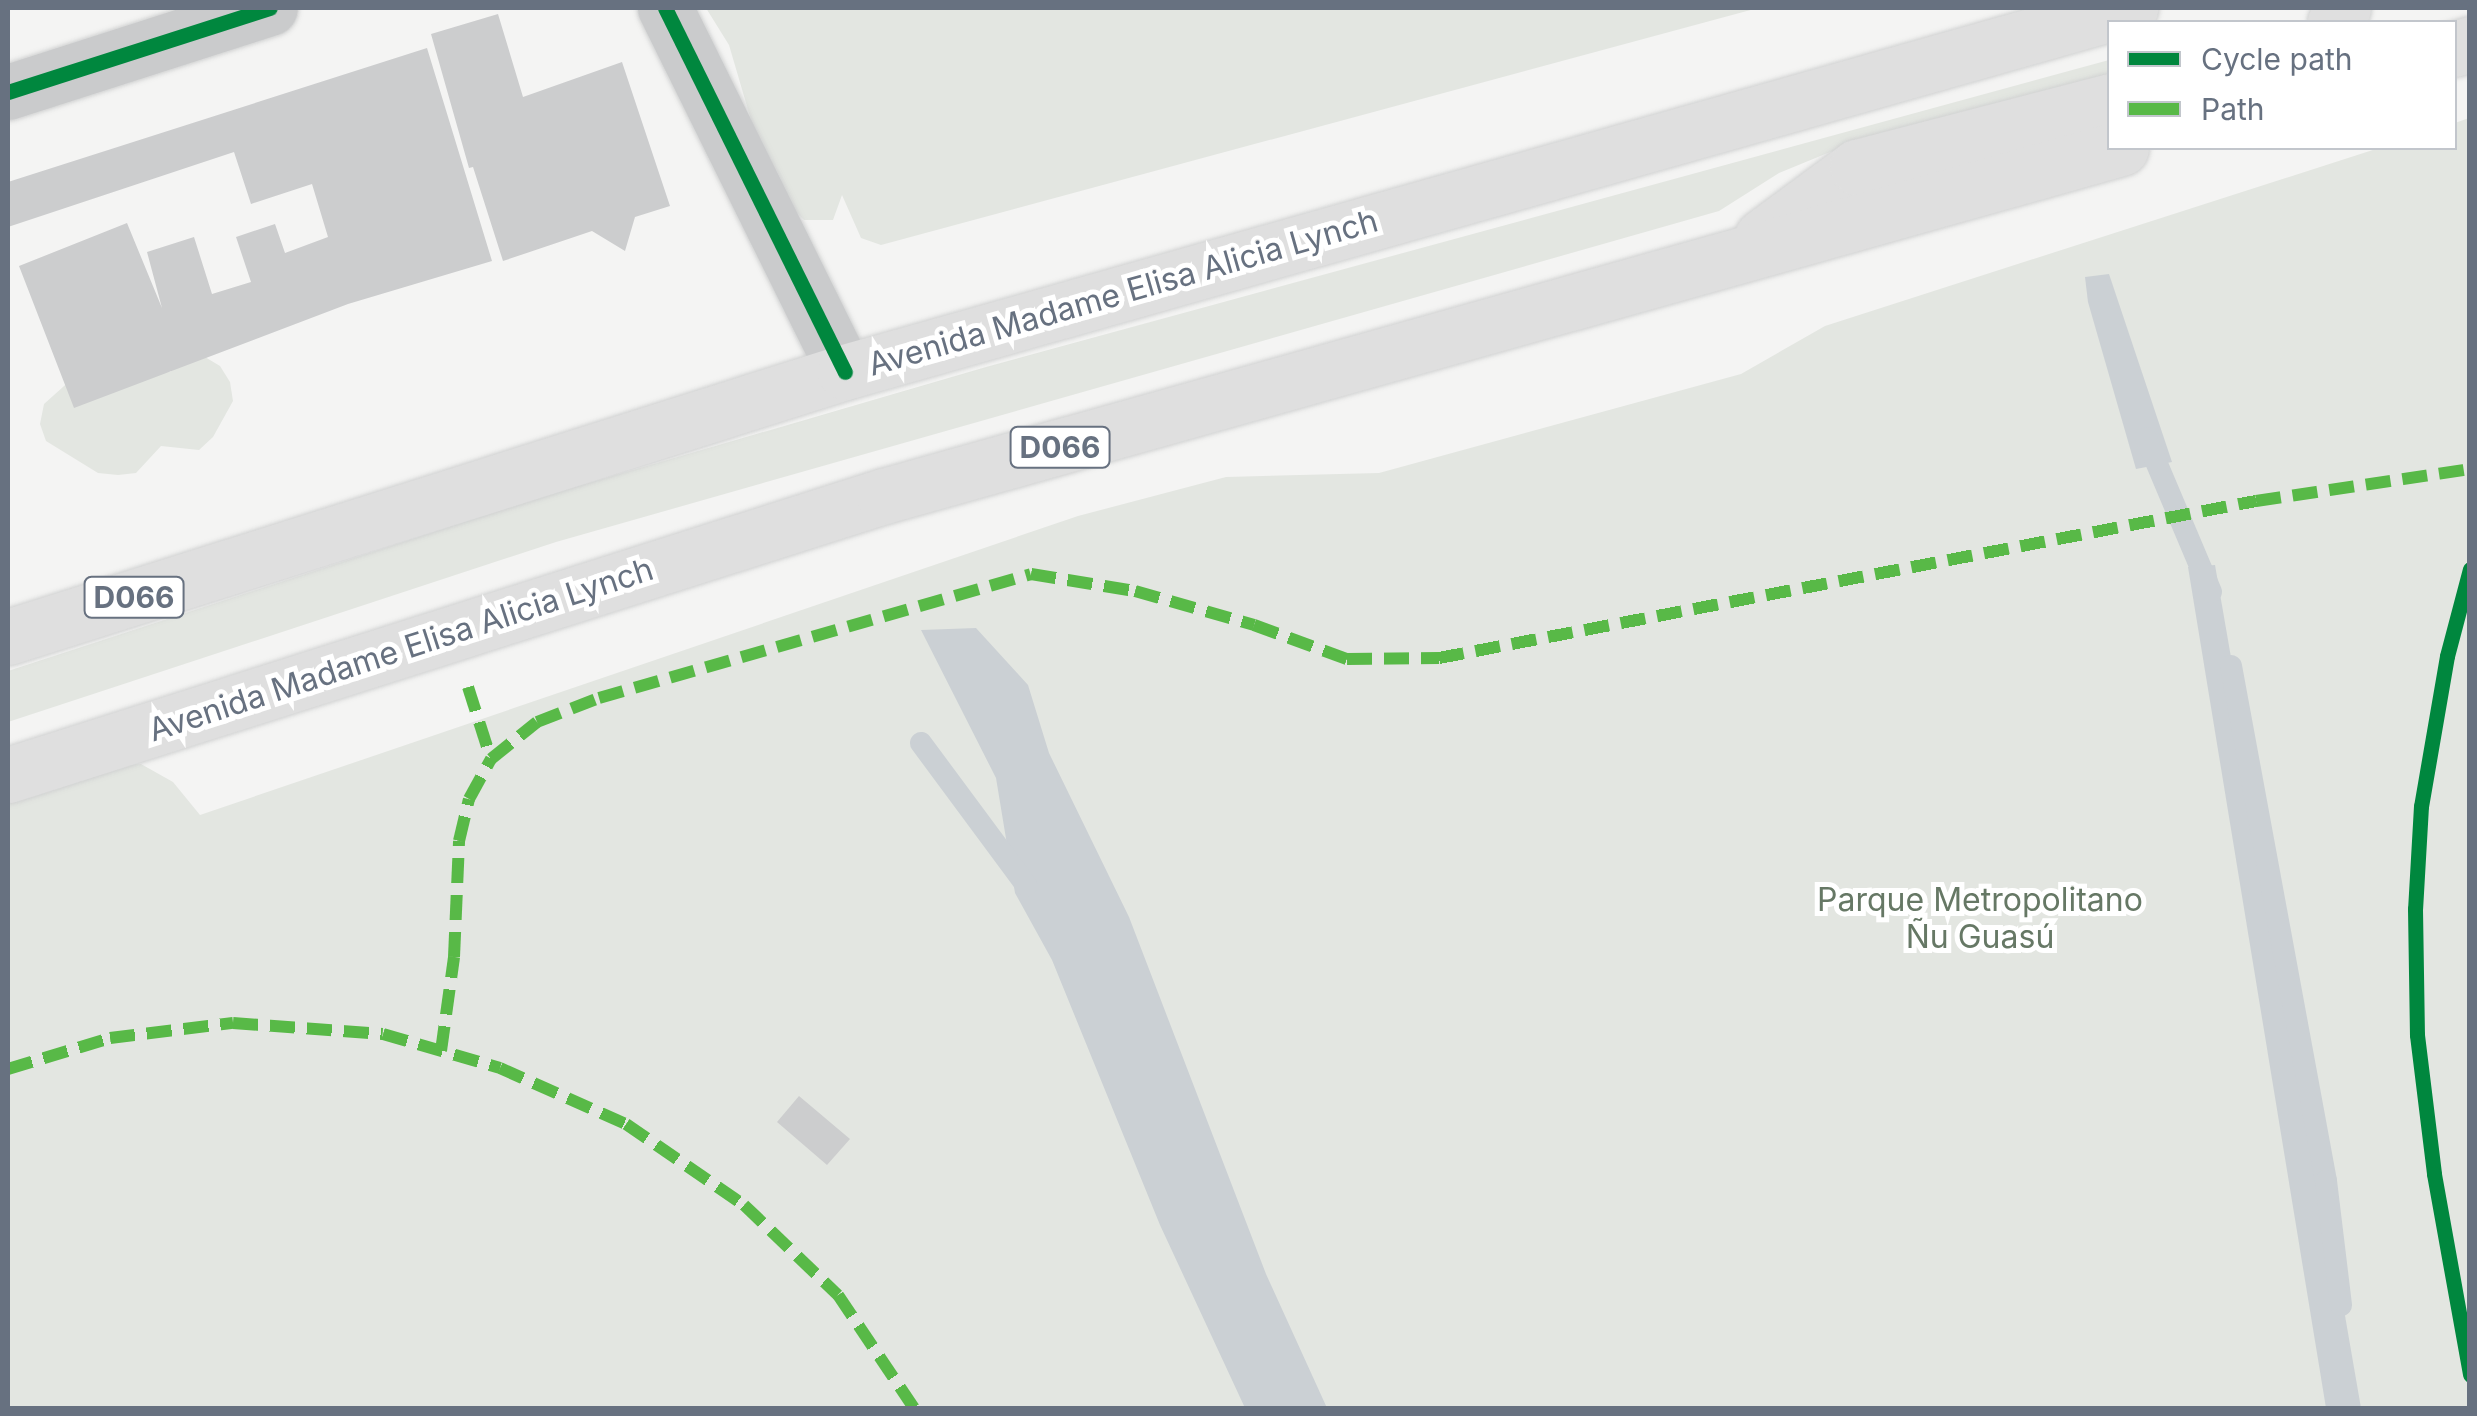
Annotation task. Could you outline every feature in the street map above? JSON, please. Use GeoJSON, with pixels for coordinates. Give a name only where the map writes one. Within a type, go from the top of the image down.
{"type":"FeatureCollection","features":[{"type":"Feature","properties":{"kind":"highway","name":"Avenida Madame Elisa Alicia Lynch"},"geometry":{"type":"LineString","coordinates":[[8,637],[845,372],[2130,8]]}},
{"type":"Feature","properties":{"kind":"highway"},"geometry":{"type":"LineString","coordinates":[[1735,257],[1857,167],[2107,103]]}},
{"type":"Feature","properties":{"kind":"highway","name":"Avenida Madame Elisa Alicia Lynch"},"geometry":{"type":"LineString","coordinates":[[8,775],[884,496],[2115,150]]}},
{"type":"Feature","properties":{"kind":"street"},"geometry":{"type":"LineString","coordinates":[[8,92],[270,8]]}},
{"type":"Feature","properties":{"kind":"street"},"geometry":{"type":"LineString","coordinates":[[666,8],[845,372]]}},
{"type":"Feature","properties":{"kind":"green space"},"geometry":{"type":"Polygon","coordinates":[[[706,8],[1758,8],[881,245],[861,238],[842,195],[833,220],[804,220],[781,197],[756,137],[729,45],[706,8]]]}},
{"type":"Feature","properties":{"kind":"green space"},"geometry":{"type":"Polygon","coordinates":[[[2107,61],[2107,75],[1835,150],[1779,173],[1719,211],[556,542],[8,722],[8,671],[544,496],[986,367],[2107,61]]]}},
{"type":"Feature","properties":{"kind":"green space","name":"Parque Metropolitano Ñu Guasú"},"geometry":{"type":"Polygon","coordinates":[[[2469,118],[2469,1408],[8,1408],[8,791],[102,766],[141,764],[173,782],[200,815],[1078,516],[1226,477],[1379,473],[1741,374],[1825,326],[2373,150],[2457,150],[2457,122],[2469,118]]]}},
{"type":"Feature","properties":{"kind":"green space"},"geometry":{"type":"Polygon","coordinates":[[[205,357],[220,366],[230,382],[233,401],[213,437],[199,450],[161,446],[136,473],[118,475],[98,473],[46,441],[40,424],[44,404],[73,378],[170,372],[185,361],[205,357]]]}},
{"type":"Feature","properties":{"kind":"shaded area"},"geometry":{"type":"Polygon","coordinates":[[[2109,274],[2172,462],[2136,469],[2088,302],[2085,277],[2109,274]]]}},
{"type":"Feature","properties":{"kind":"shaded area"},"geometry":{"type":"Polygon","coordinates":[[[2215,565],[2361,1408],[2326,1408],[2188,567],[2215,565]]]}},
{"type":"Feature","properties":{"kind":"shaded area"},"geometry":{"type":"Polygon","coordinates":[[[976,628],[1028,685],[1049,753],[1129,917],[1266,1274],[1327,1408],[1245,1408],[1160,1225],[1052,960],[1015,893],[996,778],[921,630],[976,628]]]}},
{"type":"Feature","properties":{"kind":"building"},"geometry":{"type":"Polygon","coordinates":[[[498,14],[523,97],[622,62],[670,206],[635,217],[625,251],[592,231],[503,261],[473,167],[469,168],[431,34],[498,14]]]}},
{"type":"Feature","properties":{"kind":"building"},"geometry":{"type":"Polygon","coordinates":[[[427,48],[492,261],[348,304],[74,408],[19,266],[127,223],[162,308],[147,252],[194,237],[212,294],[251,282],[236,237],[275,224],[285,253],[328,237],[312,184],[251,204],[234,152],[8,227],[8,182],[427,48]]]}},
{"type":"Feature","properties":{"kind":"building"},"geometry":{"type":"Polygon","coordinates":[[[799,1096],[850,1139],[827,1165],[777,1122],[799,1096]]]}},
{"type":"Feature","properties":{"kind":"waterway"},"geometry":{"type":"LineString","coordinates":[[2146,438],[2211,592]]}},
{"type":"Feature","properties":{"kind":"waterway"},"geometry":{"type":"LineString","coordinates":[[2231,666],[2326,1181],[2341,1305]]}},
{"type":"Feature","properties":{"kind":"waterway"},"geometry":{"type":"LineString","coordinates":[[921,743],[1026,885]]}},
{"type":"Feature","properties":{"kind":"marked path"},"geometry":{"type":"LineString","coordinates":[[441,1051],[454,957],[459,841],[469,799],[491,759],[537,722],[599,698],[1031,574],[1135,591],[1254,625],[1347,659],[1439,658],[2256,501],[2470,469]]}},
{"type":"Feature","properties":{"kind":"marked path"},"geometry":{"type":"LineString","coordinates":[[468,687],[491,759]]}},
{"type":"Feature","properties":{"kind":"marked path"},"geometry":{"type":"LineString","coordinates":[[8,1069],[110,1038],[233,1023],[383,1034],[500,1068],[626,1124],[744,1205],[838,1295],[914,1408]]}},
{"type":"Feature","properties":{"kind":"cycle path"},"geometry":{"type":"LineString","coordinates":[[8,92],[270,8]]}},
{"type":"Feature","properties":{"kind":"cycle path"},"geometry":{"type":"LineString","coordinates":[[665,8],[845,372]]}},
{"type":"Feature","properties":{"kind":"cycle path"},"geometry":{"type":"LineString","coordinates":[[2470,569],[2447,656],[2421,806],[2415,909],[2417,1035],[2434,1174],[2470,1375]]}}]}
